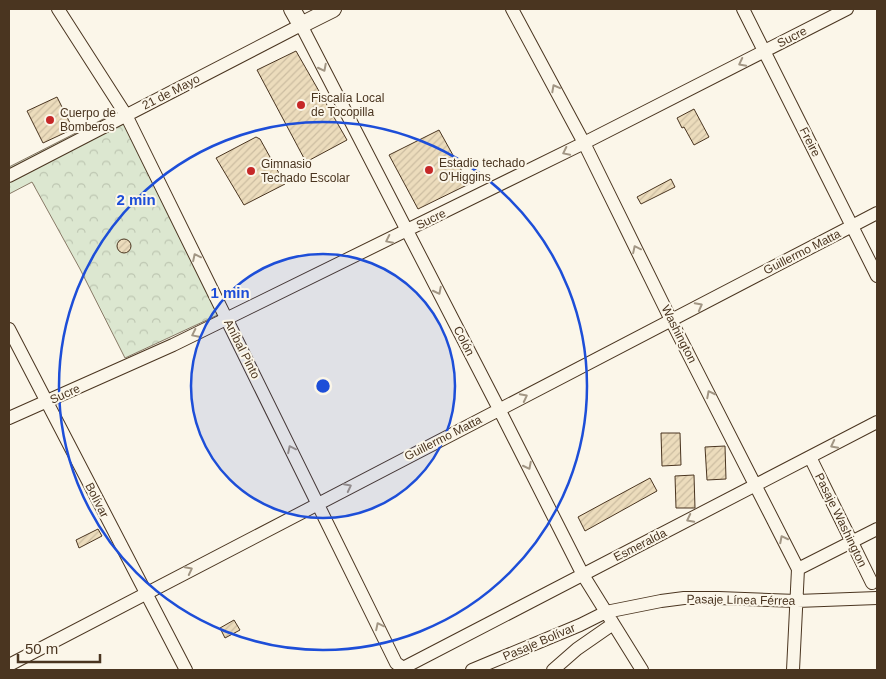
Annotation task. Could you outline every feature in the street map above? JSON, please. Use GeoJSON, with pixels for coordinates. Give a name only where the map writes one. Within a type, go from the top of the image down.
{"type":"FeatureCollection","features":[{"type":"Feature","properties":{"kind":"main road","name":"Colón"},"geometry":{"type":"LineString","coordinates":[[292,9],[301,25]]}},
{"type":"Feature","properties":{"kind":"main road","name":"21 de Mayo"},"geometry":{"type":"LineString","coordinates":[[301,25],[333,9]]}},
{"type":"Feature","properties":{"kind":"street","name":"Aníbal Pinto"},"geometry":{"type":"LineString","coordinates":[[58,9],[126,115],[396,663],[403,668]]}},
{"type":"Feature","properties":{"kind":"street","name":"Washington"},"geometry":{"type":"LineString","coordinates":[[512,9],[584,143],[671,320],[798,569],[793,670]]}},
{"type":"Feature","properties":{"kind":"street","name":"Freire"},"geometry":{"type":"LineString","coordinates":[[743,9],[877,276]]}},
{"type":"Feature","properties":{"kind":"street","name":"Sucre"},"geometry":{"type":"LineString","coordinates":[[9,418],[226,319],[407,231],[847,9]]}},
{"type":"Feature","properties":{"kind":"street","name":"21 de Mayo"},"geometry":{"type":"LineString","coordinates":[[9,176],[301,25]]}},
{"type":"Feature","properties":{"kind":"street","name":"Colón"},"geometry":{"type":"LineString","coordinates":[[301,25],[499,409],[582,575],[642,670]]}},
{"type":"Feature","properties":{"kind":"street","name":"Guillermo Matta"},"geometry":{"type":"LineString","coordinates":[[9,666],[145,593],[877,213]]}},
{"type":"Feature","properties":{"kind":"street","name":"Bolívar"},"geometry":{"type":"LineString","coordinates":[[9,329],[186,670]]}},
{"type":"Feature","properties":{"kind":"street","name":"Esmeralda"},"geometry":{"type":"LineString","coordinates":[[403,668],[877,422]]}},
{"type":"Feature","properties":{"kind":"street","name":"Pasaje Washington"},"geometry":{"type":"LineString","coordinates":[[810,457],[872,583]]}},
{"type":"Feature","properties":{"kind":"street"},"geometry":{"type":"LineString","coordinates":[[798,569],[877,529]]}},
{"type":"Feature","properties":{"kind":"street","name":"Pasaje Línea Férrea"},"geometry":{"type":"LineString","coordinates":[[606,612],[684,598],[797,601],[877,598]]}},
{"type":"Feature","properties":{"kind":"street","name":"Pasaje Bolívar"},"geometry":{"type":"LineString","coordinates":[[472,670],[580,625],[606,612]]}},
{"type":"Feature","properties":{"kind":"street"},"geometry":{"type":"LineString","coordinates":[[553,670],[577,649],[613,624]]}},
{"type":"Feature","properties":{"kind":"street"},"geometry":{"type":"LineString","coordinates":[[580,625],[591,640]]}},
{"type":"Feature","properties":{"kind":"street"},"geometry":{"type":"LineString","coordinates":[[9,666],[14,670]]}},
{"type":"Feature","properties":{"kind":"green space"},"geometry":{"type":"Polygon","coordinates":[[[119,111],[222,313],[125,358],[80,269],[32,182],[9,194],[9,167],[119,111]]]}},
{"type":"Feature","properties":{"kind":"building","name":"Fiscalía Local de Tocopilla"},"geometry":{"type":"Polygon","coordinates":[[[296,51],[347,140],[306,162],[257,70],[296,51]]]}},
{"type":"Feature","properties":{"kind":"building","name":"Cuerpo de Bomberos"},"geometry":{"type":"Polygon","coordinates":[[[57,97],[73,129],[43,143],[27,111],[57,97]]]}},
{"type":"Feature","properties":{"kind":"building"},"geometry":{"type":"Polygon","coordinates":[[[694,109],[709,137],[694,145],[677,118],[694,109]]]}},
{"type":"Feature","properties":{"kind":"building","name":"Estadio techado O'Higgins"},"geometry":{"type":"Polygon","coordinates":[[[439,130],[469,184],[418,209],[389,155],[439,130]]]}},
{"type":"Feature","properties":{"kind":"building","name":"Gimnasio Techado Escolar"},"geometry":{"type":"Polygon","coordinates":[[[256,137],[260,139],[285,184],[244,205],[216,158],[256,137]]]}},
{"type":"Feature","properties":{"kind":"building"},"geometry":{"type":"Polygon","coordinates":[[[671,179],[675,187],[641,204],[637,197],[671,179]]]}},
{"type":"Feature","properties":{"kind":"building"},"geometry":{"type":"Polygon","coordinates":[[[121,239],[127,239],[131,246],[127,253],[121,253],[117,249],[117,243],[121,239]]]}},
{"type":"Feature","properties":{"kind":"building"},"geometry":{"type":"Polygon","coordinates":[[[661,433],[680,433],[681,465],[662,466],[661,433]]]}},
{"type":"Feature","properties":{"kind":"building"},"geometry":{"type":"Polygon","coordinates":[[[725,446],[726,479],[707,480],[705,447],[725,446]]]}},
{"type":"Feature","properties":{"kind":"building"},"geometry":{"type":"Polygon","coordinates":[[[694,475],[695,508],[676,508],[675,476],[694,475]]]}},
{"type":"Feature","properties":{"kind":"building"},"geometry":{"type":"Polygon","coordinates":[[[650,478],[657,491],[585,531],[578,517],[650,478]]]}},
{"type":"Feature","properties":{"kind":"building"},"geometry":{"type":"Polygon","coordinates":[[[98,529],[102,536],[79,548],[76,540],[98,529]]]}},
{"type":"Feature","properties":{"kind":"building"},"geometry":{"type":"Polygon","coordinates":[[[234,620],[240,630],[225,638],[220,628],[234,620]]]}},
{"type":"Feature","properties":{"kind":"place","name":"Fiscalía Local de Tocopilla"},"geometry":{"type":"Point","coordinates":[301,105]}},
{"type":"Feature","properties":{"kind":"place","name":"Cuerpo de Bomberos"},"geometry":{"type":"Point","coordinates":[50,120]}},
{"type":"Feature","properties":{"kind":"place","name":"Estadio techado O'Higgins"},"geometry":{"type":"Point","coordinates":[429,170]}},
{"type":"Feature","properties":{"kind":"place","name":"Gimnasio Techado Escolar"},"geometry":{"type":"Point","coordinates":[251,171]}}]}
